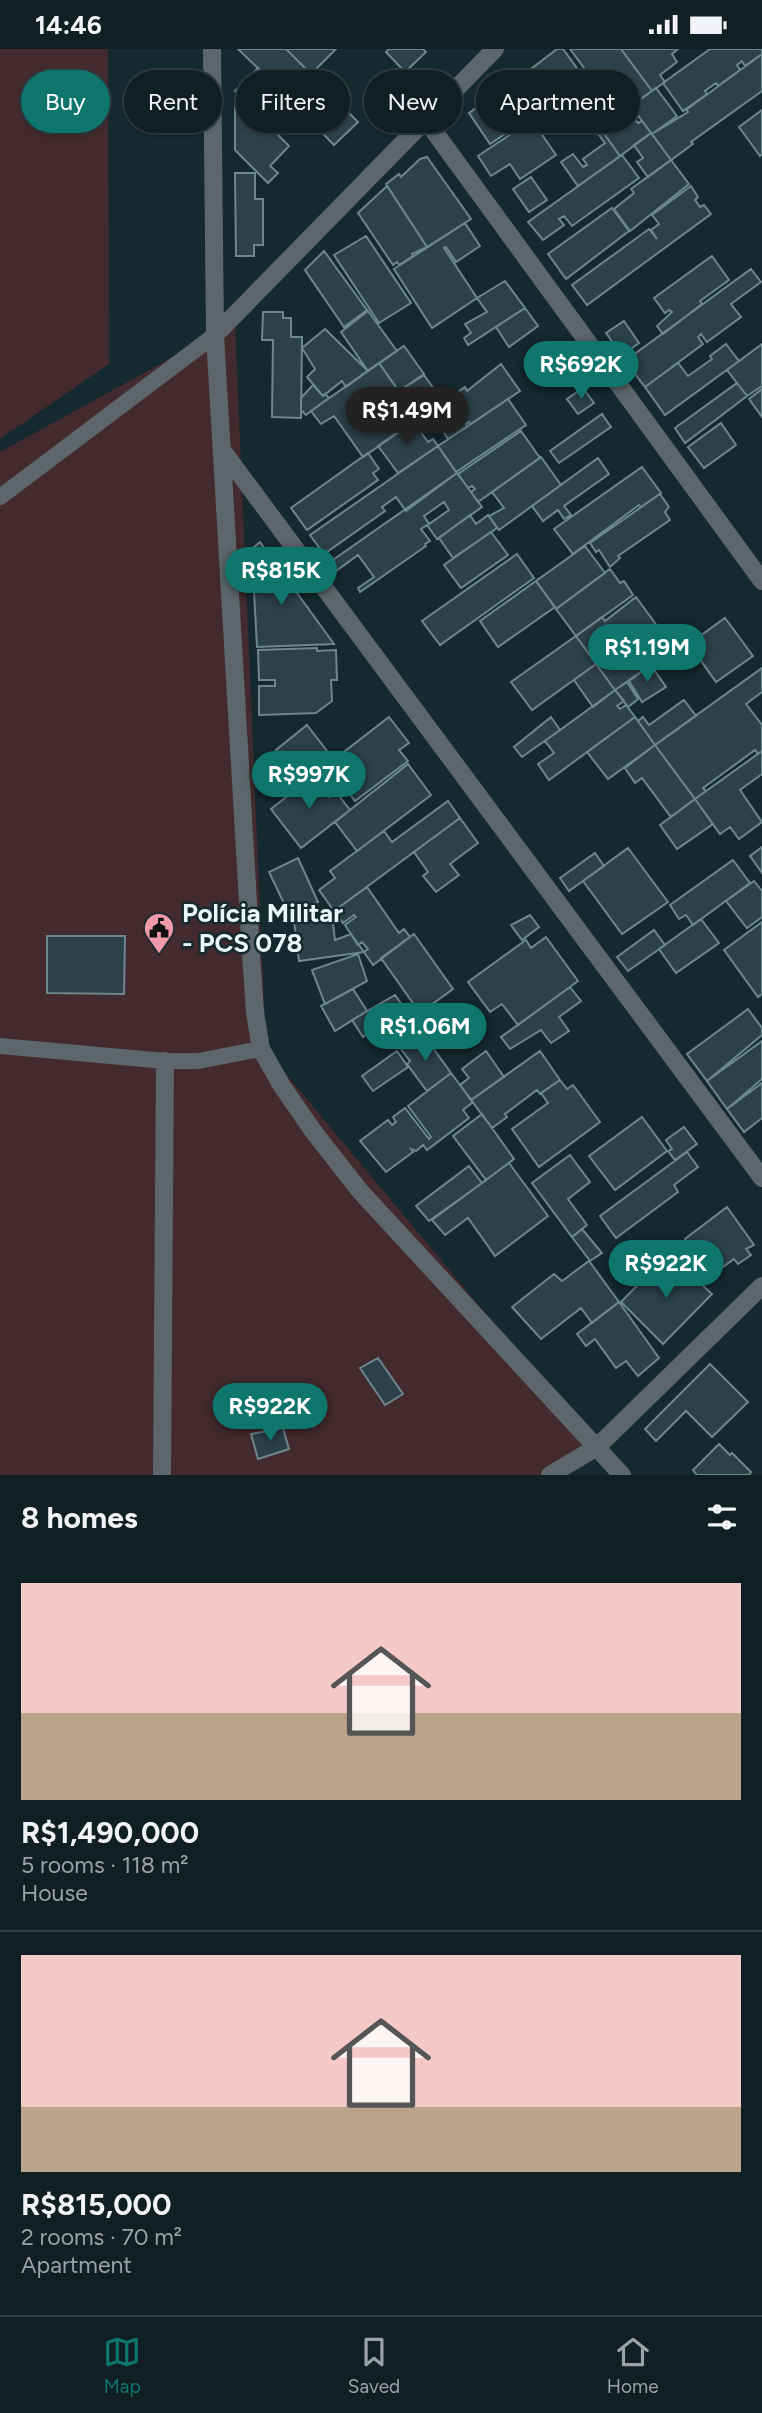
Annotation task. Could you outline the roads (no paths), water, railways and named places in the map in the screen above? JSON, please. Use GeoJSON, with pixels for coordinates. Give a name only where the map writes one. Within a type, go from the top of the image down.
{"type":"FeatureCollection","features":[{"type":"Feature","properties":{"kind":"street"},"geometry":{"type":"LineString","coordinates":[[212,49],[215,335],[251,954],[261,1049],[313,1131],[360,1191],[622,1475]]}},
{"type":"Feature","properties":{"kind":"street"},"geometry":{"type":"LineString","coordinates":[[462,82],[495,49]]}},
{"type":"Feature","properties":{"kind":"street"},"geometry":{"type":"LineString","coordinates":[[215,335],[411,133]]}},
{"type":"Feature","properties":{"kind":"street"},"geometry":{"type":"LineString","coordinates":[[435,133],[762,581]]}},
{"type":"Feature","properties":{"kind":"street"},"geometry":{"type":"LineString","coordinates":[[222,450],[762,1178]]}},
{"type":"Feature","properties":{"kind":"street"},"geometry":{"type":"LineString","coordinates":[[162,1475],[164,1062]]}},
{"type":"Feature","properties":{"kind":"street"},"geometry":{"type":"LineString","coordinates":[[550,1475],[597,1447],[762,1286]]}},
{"type":"Feature","properties":{"kind":"lane"},"geometry":{"type":"LineString","coordinates":[[0,497],[215,335]]}},
{"type":"Feature","properties":{"kind":"lane"},"geometry":{"type":"LineString","coordinates":[[0,1046],[164,1062],[198,1061],[261,1049]]}},
{"type":"Feature","properties":{"kind":"place","name":"Polícia Militar - PCS 078"},"geometry":{"type":"Point","coordinates":[159,955]}}]}
